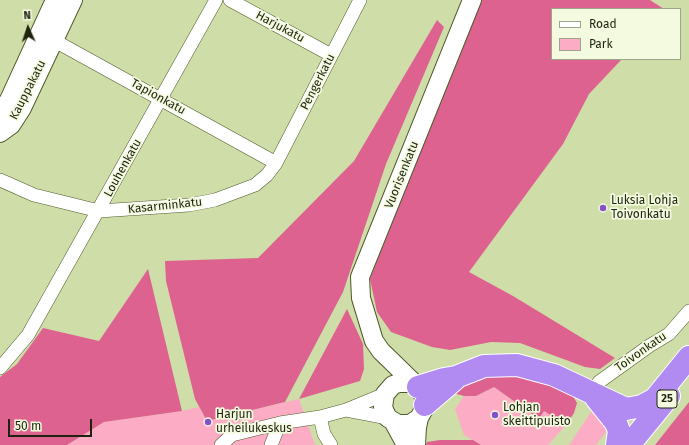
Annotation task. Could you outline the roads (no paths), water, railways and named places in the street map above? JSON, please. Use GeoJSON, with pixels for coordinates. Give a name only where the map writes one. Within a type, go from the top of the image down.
{"type":"FeatureCollection","features":[{"type":"Feature","properties":{"kind":"highway"},"geometry":{"type":"LineString","coordinates":[[419,398],[444,379],[456,377],[484,366],[517,366],[554,375],[626,409],[642,406],[655,399],[689,357]]}},
{"type":"Feature","properties":{"kind":"highway","name":"25"},"geometry":{"type":"LineString","coordinates":[[629,445],[641,436],[689,371]]}},
{"type":"Feature","properties":{"kind":"highway"},"geometry":{"type":"LineString","coordinates":[[592,392],[616,422],[619,431],[617,445]]}},
{"type":"Feature","properties":{"kind":"street","name":"Kauppakatu"},"geometry":{"type":"LineString","coordinates":[[0,133],[11,125],[22,108],[47,36],[55,0]]}},
{"type":"Feature","properties":{"kind":"street","name":"Kauppakatu"},"geometry":{"type":"LineString","coordinates":[[0,114],[47,36],[73,0]]}},
{"type":"Feature","properties":{"kind":"street","name":"Louhenkatu"},"geometry":{"type":"LineString","coordinates":[[0,368],[28,335],[162,100],[216,0]]}},
{"type":"Feature","properties":{"kind":"street","name":"Harjukatu"},"geometry":{"type":"LineString","coordinates":[[230,0],[331,55]]}},
{"type":"Feature","properties":{"kind":"street","name":"Pengerkatu"},"geometry":{"type":"LineString","coordinates":[[276,163],[360,0]]}},
{"type":"Feature","properties":{"kind":"street","name":"Vuorisenkatu"},"geometry":{"type":"LineString","coordinates":[[386,392],[386,372],[380,360],[380,351],[365,315],[361,298],[360,277],[472,0]]}},
{"type":"Feature","properties":{"kind":"street","name":"Tapionkatu"},"geometry":{"type":"LineString","coordinates":[[47,36],[276,163]]}},
{"type":"Feature","properties":{"kind":"street","name":"Kasarminkatu"},"geometry":{"type":"LineString","coordinates":[[0,180],[34,195],[99,211],[157,208],[215,200],[255,185],[267,175],[276,163]]}},
{"type":"Feature","properties":{"kind":"street","name":"Toivonkatu"},"geometry":{"type":"LineString","coordinates":[[592,392],[599,382],[669,334],[689,311]]}},
{"type":"Feature","properties":{"kind":"street","name":"Vuorisenkatu"},"geometry":{"type":"LineString","coordinates":[[380,351],[388,357],[419,398]]}},
{"type":"Feature","properties":{"kind":"street"},"geometry":{"type":"LineString","coordinates":[[221,445],[232,435],[280,423],[320,417],[346,410],[386,392],[399,383],[419,398]]}},
{"type":"Feature","properties":{"kind":"street"},"geometry":{"type":"LineString","coordinates":[[386,392],[383,407],[406,445]]}},
{"type":"Feature","properties":{"kind":"street"},"geometry":{"type":"LineString","coordinates":[[346,410],[391,419],[404,424],[415,421],[419,398]]}},
{"type":"Feature","properties":{"kind":"street"},"geometry":{"type":"LineString","coordinates":[[416,445],[419,398]]}},
{"type":"Feature","properties":{"kind":"street"},"geometry":{"type":"LineString","coordinates":[[320,417],[324,434],[331,445]]}},
{"type":"Feature","properties":{"kind":"street"},"geometry":{"type":"LineString","coordinates":[[271,445],[280,423]]}},
{"type":"Feature","properties":{"kind":"place","name":"Luksia Lohja Toivonkatu"},"geometry":{"type":"Point","coordinates":[603,208]}},
{"type":"Feature","properties":{"kind":"place","name":"Lohjan skeittipuisto"},"geometry":{"type":"Point","coordinates":[495,415]}},
{"type":"Feature","properties":{"kind":"place","name":"Harjun urheilukeskus"},"geometry":{"type":"Point","coordinates":[208,422]}}]}
